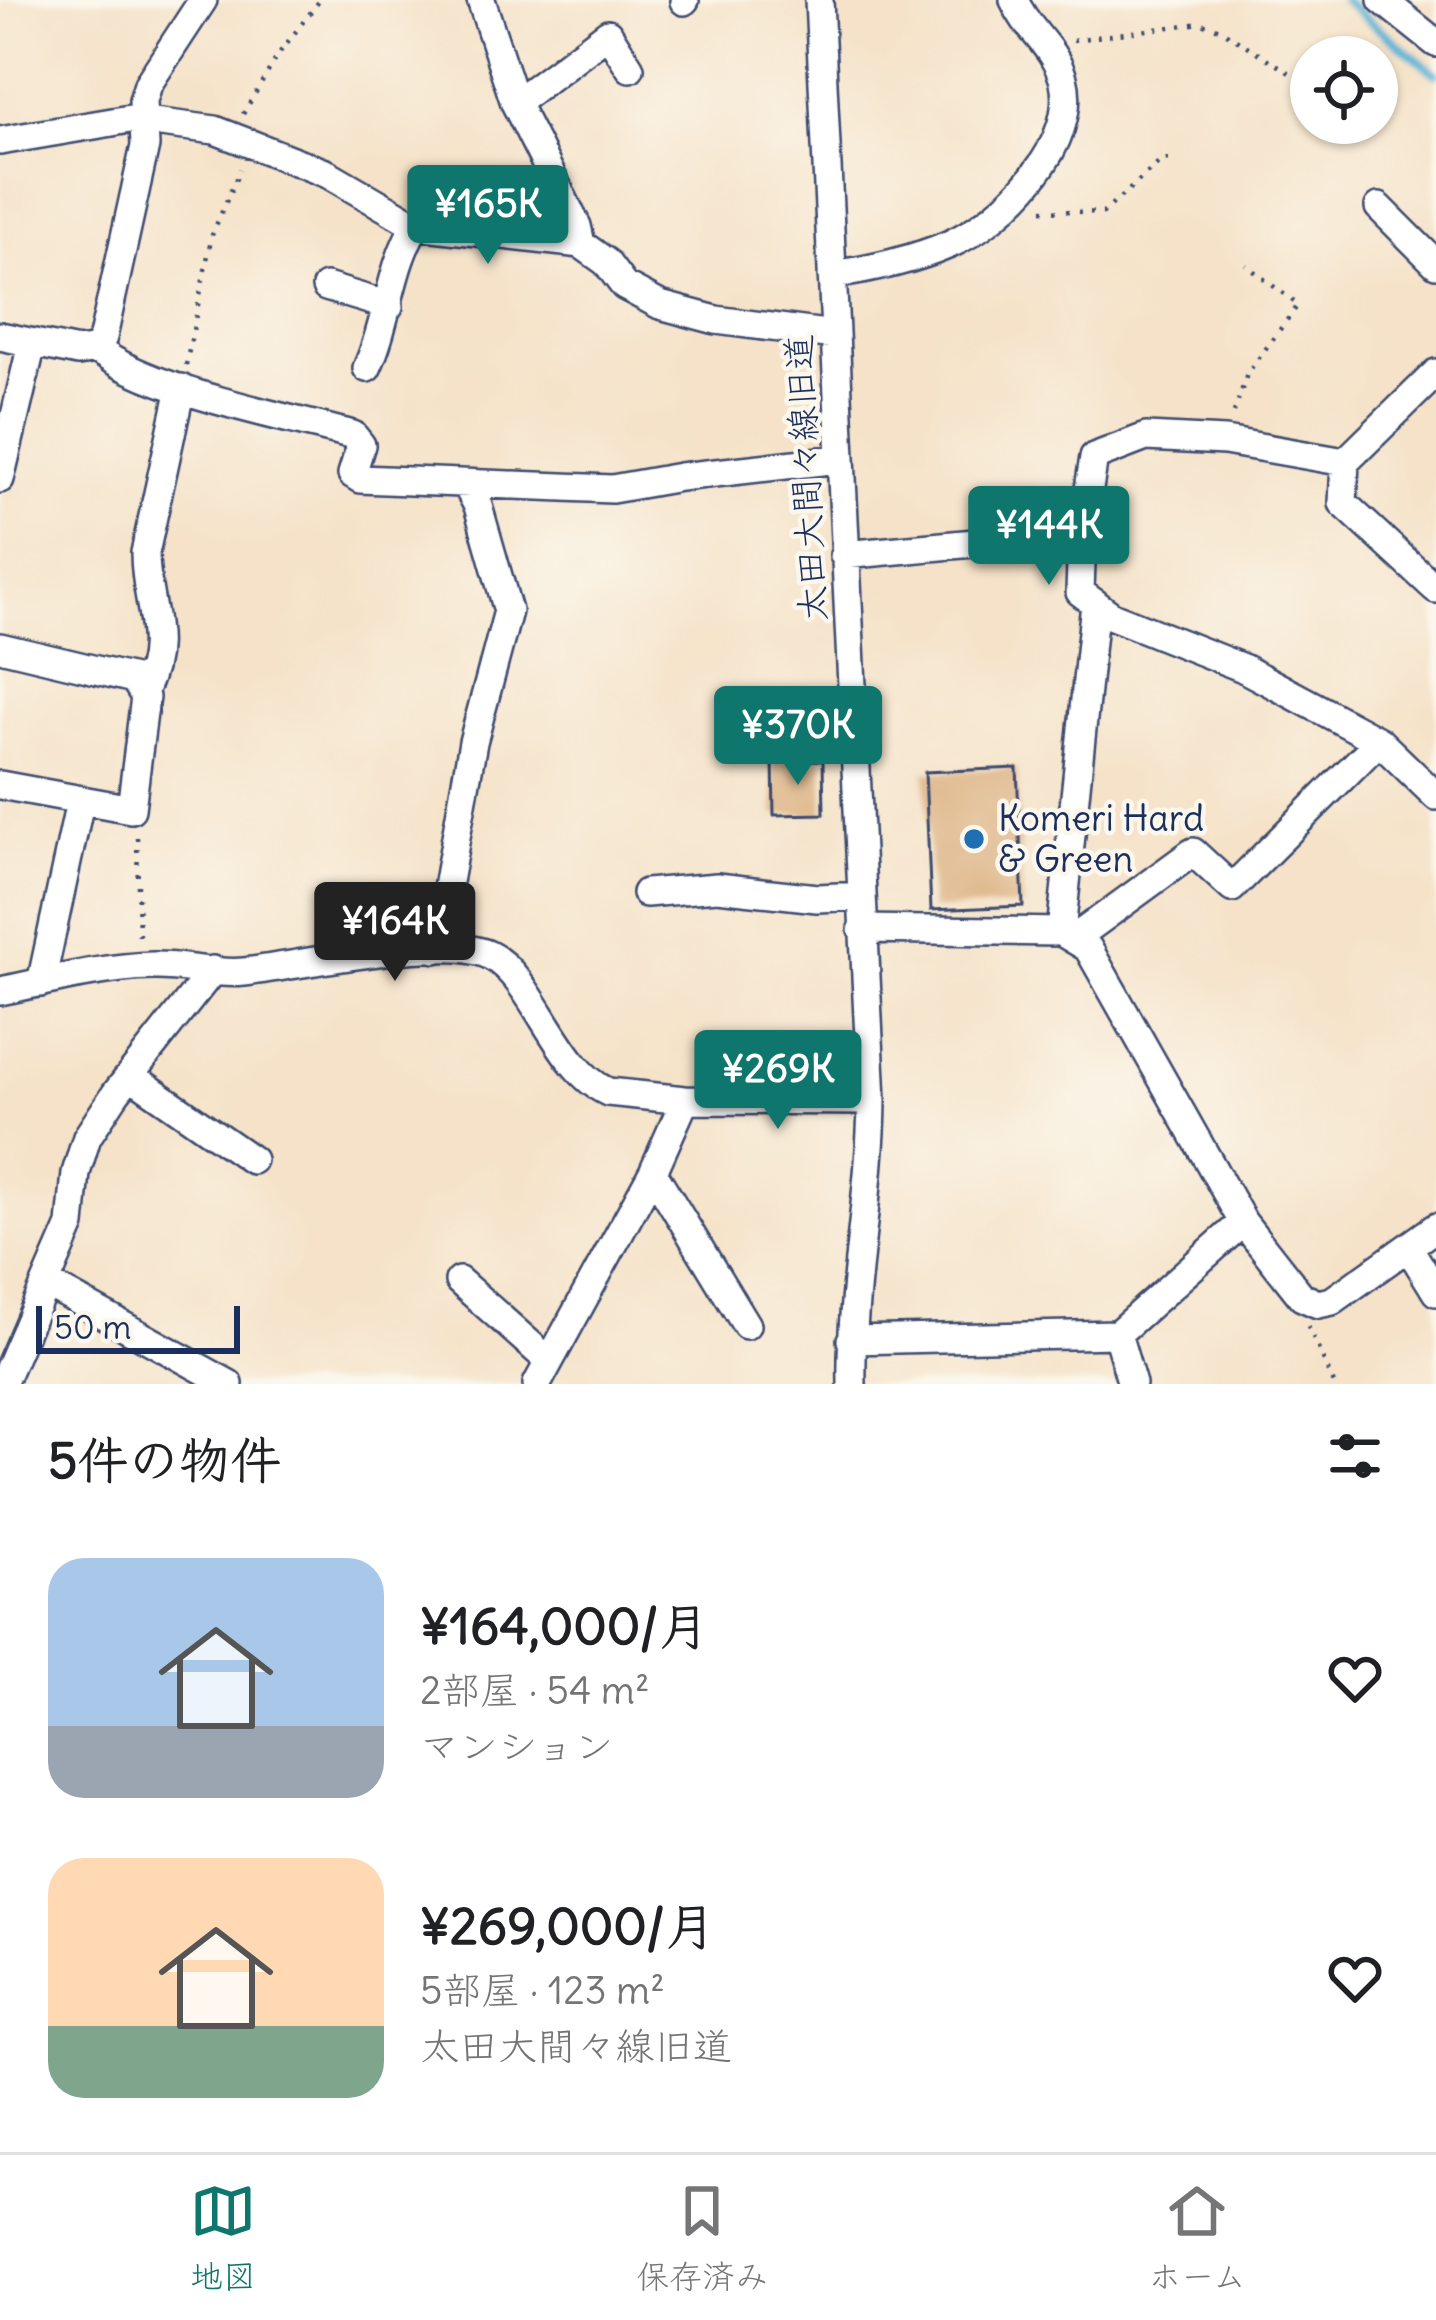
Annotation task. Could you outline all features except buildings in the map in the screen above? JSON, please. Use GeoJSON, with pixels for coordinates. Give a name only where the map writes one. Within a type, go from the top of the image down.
{"type":"FeatureCollection","features":[{"type":"Feature","properties":{"kind":"street"},"geometry":{"type":"LineString","coordinates":[[97,350],[146,146],[142,101],[148,84],[203,0]]}},
{"type":"Feature","properties":{"kind":"street"},"geometry":{"type":"LineString","coordinates":[[481,0],[515,103],[577,226],[581,244]]}},
{"type":"Feature","properties":{"kind":"street","name":"太田大間々線旧道"},"geometry":{"type":"LineString","coordinates":[[819,0],[872,1101],[871,1162],[851,1340],[852,1384]]}},
{"type":"Feature","properties":{"kind":"street"},"geometry":{"type":"LineString","coordinates":[[832,275],[951,244],[1004,208],[1051,154],[1062,124],[1063,79],[1052,50],[1024,24],[1014,0]]}},
{"type":"Feature","properties":{"kind":"street"},"geometry":{"type":"LineString","coordinates":[[1382,0],[1436,44]]}},
{"type":"Feature","properties":{"kind":"street"},"geometry":{"type":"LineString","coordinates":[[515,103],[608,33],[630,68]]}},
{"type":"Feature","properties":{"kind":"street"},"geometry":{"type":"LineString","coordinates":[[0,141],[143,119],[215,130],[328,174],[416,225],[581,244],[606,262],[624,286],[660,305],[737,323],[834,335]]}},
{"type":"Feature","properties":{"kind":"street"},"geometry":{"type":"LineString","coordinates":[[1379,207],[1436,264]]}},
{"type":"Feature","properties":{"kind":"street"},"geometry":{"type":"LineString","coordinates":[[367,368],[383,334],[405,244],[416,225]]}},
{"type":"Feature","properties":{"kind":"street"},"geometry":{"type":"LineString","coordinates":[[326,287],[388,307]]}},
{"type":"Feature","properties":{"kind":"street"},"geometry":{"type":"LineString","coordinates":[[0,336],[78,352],[97,350],[111,362],[181,388],[353,435],[361,445],[352,474],[360,479],[612,489],[839,459]]}},
{"type":"Feature","properties":{"kind":"street"},"geometry":{"type":"LineString","coordinates":[[0,479],[32,344]]}},
{"type":"Feature","properties":{"kind":"street"},"geometry":{"type":"LineString","coordinates":[[1436,373],[1346,462],[1343,503],[1436,589]]}},
{"type":"Feature","properties":{"kind":"street"},"geometry":{"type":"LineString","coordinates":[[0,785],[131,809],[144,690],[158,640],[145,579],[145,553],[181,388]]}},
{"type":"Feature","properties":{"kind":"street"},"geometry":{"type":"LineString","coordinates":[[1346,462],[1225,441],[1146,437],[1094,457],[1082,532],[1080,592],[1112,616],[1243,668],[1379,740],[1436,796]]}},
{"type":"Feature","properties":{"kind":"street"},"geometry":{"type":"LineString","coordinates":[[436,949],[473,742],[508,610],[478,506],[466,484]]}},
{"type":"Feature","properties":{"kind":"street"},"geometry":{"type":"LineString","coordinates":[[844,555],[1082,532]]}},
{"type":"Feature","properties":{"kind":"street"},"geometry":{"type":"LineString","coordinates":[[1068,935],[1095,603]]}},
{"type":"Feature","properties":{"kind":"street"},"geometry":{"type":"LineString","coordinates":[[0,646],[134,679],[144,690]]}},
{"type":"Feature","properties":{"kind":"street"},"geometry":{"type":"LineString","coordinates":[[862,929],[1068,935],[1193,852],[1232,888],[1379,740]]}},
{"type":"Feature","properties":{"kind":"street"},"geometry":{"type":"LineString","coordinates":[[41,983],[80,802]]}},
{"type":"Feature","properties":{"kind":"street"},"geometry":{"type":"LineString","coordinates":[[646,893],[717,887],[818,898],[861,896]]}},
{"type":"Feature","properties":{"kind":"street"},"geometry":{"type":"LineString","coordinates":[[1068,935],[1097,959],[1243,1222],[1302,1298],[1318,1304],[1332,1301],[1436,1227]]}},
{"type":"Feature","properties":{"kind":"street"},"geometry":{"type":"LineString","coordinates":[[0,991],[146,965],[188,965],[236,973],[436,949],[491,956],[597,1087],[608,1092],[685,1100],[872,1101]]}},
{"type":"Feature","properties":{"kind":"street"},"geometry":{"type":"LineString","coordinates":[[2,1384],[71,1225],[76,1173],[87,1137],[212,970]]}},
{"type":"Feature","properties":{"kind":"street"},"geometry":{"type":"LineString","coordinates":[[130,1075],[252,1160]]}},
{"type":"Feature","properties":{"kind":"street"},"geometry":{"type":"LineString","coordinates":[[459,1281],[543,1373],[653,1172],[685,1100]]}},
{"type":"Feature","properties":{"kind":"street"},"geometry":{"type":"LineString","coordinates":[[653,1172],[746,1325]]}},
{"type":"Feature","properties":{"kind":"street"},"geometry":{"type":"LineString","coordinates":[[851,1340],[1117,1334],[1243,1222]]}},
{"type":"Feature","properties":{"kind":"street"},"geometry":{"type":"LineString","coordinates":[[1409,1248],[1436,1292]]}},
{"type":"Feature","properties":{"kind":"street"},"geometry":{"type":"LineString","coordinates":[[46,1283],[188,1375],[229,1384]]}},
{"type":"Feature","properties":{"kind":"street"},"geometry":{"type":"LineString","coordinates":[[1117,1334],[1132,1384]]}},
{"type":"Feature","properties":{"kind":"path"},"geometry":{"type":"LineString","coordinates":[[237,124],[280,52],[320,0]]}},
{"type":"Feature","properties":{"kind":"path"},"geometry":{"type":"LineString","coordinates":[[1052,50],[1068,41],[1201,23],[1220,29],[1290,73]]}},
{"type":"Feature","properties":{"kind":"path"},"geometry":{"type":"LineString","coordinates":[[181,388],[212,235],[242,158]]}},
{"type":"Feature","properties":{"kind":"path"},"geometry":{"type":"LineString","coordinates":[[1004,208],[1103,212],[1162,160],[1177,158]]}},
{"type":"Feature","properties":{"kind":"path"},"geometry":{"type":"LineString","coordinates":[[1225,441],[1247,374],[1298,305],[1246,265]]}},
{"type":"Feature","properties":{"kind":"path"},"geometry":{"type":"LineString","coordinates":[[131,809],[137,820],[136,931],[146,965]]}},
{"type":"Feature","properties":{"kind":"path"},"geometry":{"type":"LineString","coordinates":[[1302,1298],[1310,1332],[1334,1384]]}},
{"type":"Feature","properties":{"kind":"waterway"},"geometry":{"type":"LineString","coordinates":[[1343,0],[1436,74]]}},
{"type":"Feature","properties":{"kind":"place","name":"Komeri Hard & Green"},"geometry":{"type":"Point","coordinates":[974,839]}}]}
